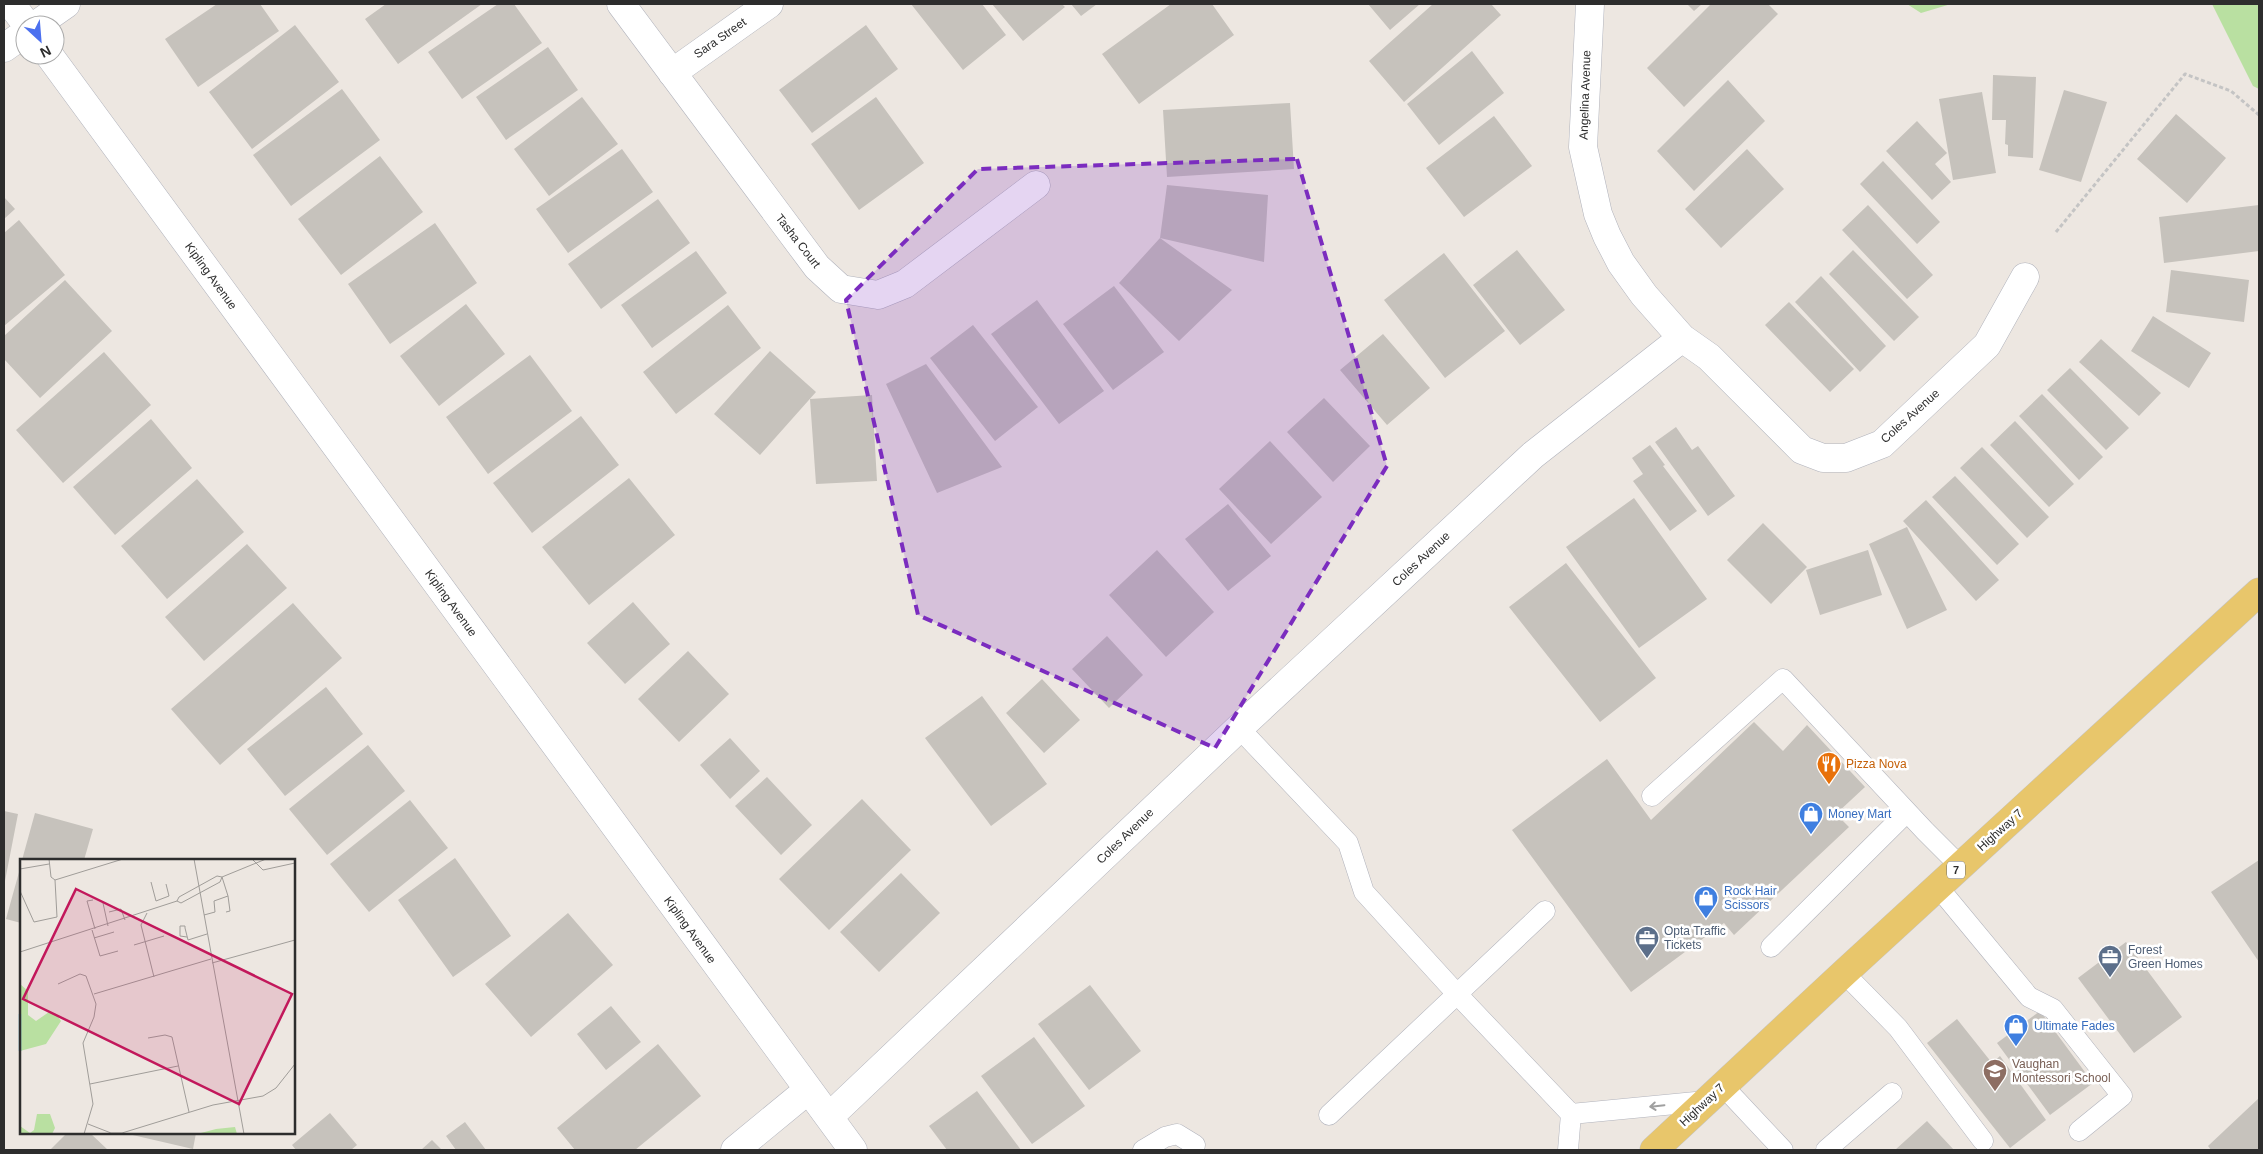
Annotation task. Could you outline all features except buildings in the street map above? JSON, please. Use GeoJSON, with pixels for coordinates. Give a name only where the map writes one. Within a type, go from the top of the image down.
{"type":"FeatureCollection","features":[{"type":"Feature","properties":{"kind":"main road","name":"Highway 7"},"geometry":{"type":"LineString","coordinates":[[1654,1150],[2259,592]]}},
{"type":"Feature","properties":{"kind":"street"},"geometry":{"type":"LineString","coordinates":[[11,4],[19,15]]}},
{"type":"Feature","properties":{"kind":"street"},"geometry":{"type":"LineString","coordinates":[[50,15],[66,4]]}},
{"type":"Feature","properties":{"kind":"street","name":"Tasha Court"},"geometry":{"type":"LineString","coordinates":[[621,4],[817,267],[841,289],[878,295],[905,284],[1036,185]]}},
{"type":"Feature","properties":{"kind":"street","name":"Sara Street"},"geometry":{"type":"LineString","coordinates":[[672,73],[769,4]]}},
{"type":"Feature","properties":{"kind":"street","name":"Angelina Avenue"},"geometry":{"type":"LineString","coordinates":[[1590,4],[1583,147],[1598,214],[1621,263],[1644,295],[1682,338]]}},
{"type":"Feature","properties":{"kind":"street"},"geometry":{"type":"LineString","coordinates":[[4,48],[15,40]]}},
{"type":"Feature","properties":{"kind":"street","name":"Kipling Avenue"},"geometry":{"type":"LineString","coordinates":[[56,65],[853,1150]]}},
{"type":"Feature","properties":{"kind":"street","name":"Coles Avenue"},"geometry":{"type":"LineString","coordinates":[[829,1117],[1239,728],[1533,455],[1682,338],[1709,357],[1802,450],[1823,458],[1846,458],[1882,444],[1987,345],[2025,277]]}},
{"type":"Feature","properties":{"kind":"street"},"geometry":{"type":"LineString","coordinates":[[735,1150],[808,1090]]}},
{"type":"Feature","properties":{"kind":"lane"},"geometry":{"type":"LineString","coordinates":[[1652,796],[1783,679],[1960,866]]}},
{"type":"Feature","properties":{"kind":"lane"},"geometry":{"type":"LineString","coordinates":[[1239,728],[1348,844],[1364,892],[1457,994],[1571,1114],[1568,1150]]}},
{"type":"Feature","properties":{"kind":"lane"},"geometry":{"type":"LineString","coordinates":[[1771,947],[1907,812]]}},
{"type":"Feature","properties":{"kind":"lane"},"geometry":{"type":"LineString","coordinates":[[1938,887],[2029,997],[2053,1009],[2122,1096],[2079,1130]]}},
{"type":"Feature","properties":{"kind":"lane"},"geometry":{"type":"LineString","coordinates":[[1329,1115],[1545,911]]}},
{"type":"Feature","properties":{"kind":"lane"},"geometry":{"type":"LineString","coordinates":[[1844,973],[1898,1028],[1983,1141]]}},
{"type":"Feature","properties":{"kind":"lane"},"geometry":{"type":"LineString","coordinates":[[1571,1114],[1714,1093],[1783,1150]]}},
{"type":"Feature","properties":{"kind":"lane"},"geometry":{"type":"LineString","coordinates":[[1826,1150],[1892,1093]]}},
{"type":"Feature","properties":{"kind":"lane"},"geometry":{"type":"LineString","coordinates":[[1143,1150],[1165,1137],[1178,1134],[1194,1145]]}},
{"type":"Feature","properties":{"kind":"path"},"geometry":{"type":"LineString","coordinates":[[2056,232],[2186,74],[2231,91],[2259,115]]}},
{"type":"Feature","properties":{"kind":"highlighted area"},"geometry":{"type":"Polygon","coordinates":[[[1297,159],[1387,466],[1215,748],[918,615],[846,300],[978,169],[1297,159]]]}},
{"type":"Feature","properties":{"kind":"green space"},"geometry":{"type":"Polygon","coordinates":[[[1907,4],[1951,4],[1921,13],[1907,4]]]}},
{"type":"Feature","properties":{"kind":"green space"},"geometry":{"type":"Polygon","coordinates":[[[2212,4],[2259,4],[2259,89],[2253,86],[2212,4]]]}},
{"type":"Feature","properties":{"kind":"place","name":"Pizza Nova"},"geometry":{"type":"Point","coordinates":[1829,785]}},
{"type":"Feature","properties":{"kind":"place","name":"Money Mart"},"geometry":{"type":"Point","coordinates":[1811,835]}},
{"type":"Feature","properties":{"kind":"place","name":"Rock Hair Scissors"},"geometry":{"type":"Point","coordinates":[1706,919]}},
{"type":"Feature","properties":{"kind":"place","name":"Opta Traffic Tickets"},"geometry":{"type":"Point","coordinates":[1647,959]}},
{"type":"Feature","properties":{"kind":"place","name":"Forest Green Homes"},"geometry":{"type":"Point","coordinates":[2110,978]}},
{"type":"Feature","properties":{"kind":"place","name":"Ultimate Fades"},"geometry":{"type":"Point","coordinates":[2016,1047]}},
{"type":"Feature","properties":{"kind":"place","name":"Vaughan Montessori School"},"geometry":{"type":"Point","coordinates":[1995,1092]}}]}
